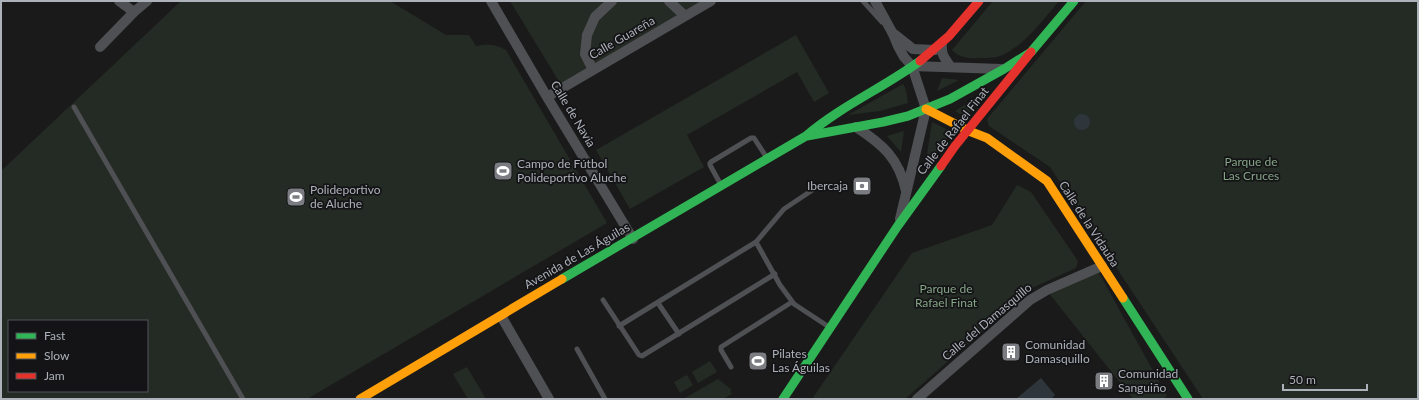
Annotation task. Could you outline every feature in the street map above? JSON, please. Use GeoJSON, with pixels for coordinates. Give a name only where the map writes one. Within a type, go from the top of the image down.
{"type":"FeatureCollection","features":[{"type":"Feature","properties":{"kind":"street"},"geometry":{"type":"LineString","coordinates":[[119,1],[134,12]]}},
{"type":"Feature","properties":{"kind":"street"},"geometry":{"type":"LineString","coordinates":[[100,47],[134,12],[147,1]]}},
{"type":"Feature","properties":{"kind":"street","name":"Calle de Navia"},"geometry":{"type":"LineString","coordinates":[[491,1],[633,239]]}},
{"type":"Feature","properties":{"kind":"street"},"geometry":{"type":"LineString","coordinates":[[593,70],[585,54],[587,35],[595,17],[612,1]]}},
{"type":"Feature","properties":{"kind":"street"},"geometry":{"type":"LineString","coordinates":[[669,1],[685,16]]}},
{"type":"Feature","properties":{"kind":"street","name":"Calle Guareña"},"geometry":{"type":"LineString","coordinates":[[547,97],[711,1]]}},
{"type":"Feature","properties":{"kind":"street"},"geometry":{"type":"LineString","coordinates":[[875,1],[904,57],[912,66],[926,109]]}},
{"type":"Feature","properties":{"kind":"street","name":"Avenida de Las Águilas"},"geometry":{"type":"LineString","coordinates":[[360,399],[806,136],[827,118],[912,66],[938,46],[950,35],[979,1]]}},
{"type":"Feature","properties":{"kind":"street","name":"Avenida de Las Águilas"},"geometry":{"type":"LineString","coordinates":[[806,136],[884,122],[908,116],[950,99],[1031,52],[1074,1]]}},
{"type":"Feature","properties":{"kind":"street"},"geometry":{"type":"LineString","coordinates":[[893,34],[913,49],[938,46],[943,57],[950,66]]}},
{"type":"Feature","properties":{"kind":"street","name":"Calle de Rafael Finat"},"geometry":{"type":"LineString","coordinates":[[783,399],[897,227],[955,146],[1031,52]]}},
{"type":"Feature","properties":{"kind":"street"},"geometry":{"type":"LineString","coordinates":[[912,66],[950,66],[1004,69]]}},
{"type":"Feature","properties":{"kind":"street","name":"Calle de Rafael Finat"},"geometry":{"type":"LineString","coordinates":[[897,227],[926,109]]}},
{"type":"Feature","properties":{"kind":"street","name":"Calle de la Vidauba"},"geometry":{"type":"LineString","coordinates":[[926,109],[986,138],[1047,181],[1186,398]]}},
{"type":"Feature","properties":{"kind":"street","name":"Calle de Rafael Finat"},"geometry":{"type":"LineString","coordinates":[[856,127],[872,137],[889,153],[901,173],[906,194]]}},
{"type":"Feature","properties":{"kind":"street","name":"Calle del Damasquillo"},"geometry":{"type":"LineString","coordinates":[[917,399],[1030,300],[1046,290],[1102,266]]}},
{"type":"Feature","properties":{"kind":"street"},"geometry":{"type":"LineString","coordinates":[[501,316],[548,399]]}},
{"type":"Feature","properties":{"kind":"lane"},"geometry":{"type":"LineString","coordinates":[[862,1],[893,34]]}},
{"type":"Feature","properties":{"kind":"lane"},"geometry":{"type":"LineString","coordinates":[[74,107],[243,399]]}},
{"type":"Feature","properties":{"kind":"lane"},"geometry":{"type":"LineString","coordinates":[[722,186],[710,163],[751,138],[754,138],[768,159]]}},
{"type":"Feature","properties":{"kind":"lane"},"geometry":{"type":"LineString","coordinates":[[619,326],[756,242],[784,209],[814,189]]}},
{"type":"Feature","properties":{"kind":"lane"},"geometry":{"type":"LineString","coordinates":[[756,242],[792,302],[830,327]]}},
{"type":"Feature","properties":{"kind":"lane"},"geometry":{"type":"LineString","coordinates":[[604,300],[638,356],[642,356],[774,274]]}},
{"type":"Feature","properties":{"kind":"lane"},"geometry":{"type":"LineString","coordinates":[[658,302],[679,334]]}},
{"type":"Feature","properties":{"kind":"lane"},"geometry":{"type":"LineString","coordinates":[[731,366],[721,350],[721,346],[792,302]]}},
{"type":"Feature","properties":{"kind":"lane"},"geometry":{"type":"LineString","coordinates":[[577,349],[605,399]]}},
{"type":"Feature","properties":{"kind":"green space","name":"Polideportivo de Aluche"},"geometry":{"type":"Polygon","coordinates":[[[181,1],[390,1],[446,35],[469,35],[476,46],[491,45],[506,50],[607,223],[307,399],[1,399],[1,171],[181,1]]]}},
{"type":"Feature","properties":{"kind":"green space"},"geometry":{"type":"Polygon","coordinates":[[[510,1],[711,1],[563,88],[510,1]]]}},
{"type":"Feature","properties":{"kind":"green space"},"geometry":{"type":"Polygon","coordinates":[[[993,1],[1059,1],[1031,34],[1015,48],[1006,53],[990,58],[968,58],[954,52],[952,50],[993,1]]]}},
{"type":"Feature","properties":{"kind":"green space","name":"Parque de Las Cruces"},"geometry":{"type":"Polygon","coordinates":[[[1086,1],[1418,1],[1418,399],[1203,399],[1050,167],[989,126],[987,119],[1086,1]]]}},
{"type":"Feature","properties":{"kind":"green space"},"geometry":{"type":"Polygon","coordinates":[[[796,35],[829,93],[814,102],[797,72],[687,135],[704,167],[630,209],[596,150],[796,35]]]}},
{"type":"Feature","properties":{"kind":"green space"},"geometry":{"type":"Polygon","coordinates":[[[942,78],[959,80],[937,91],[942,78]]]}},
{"type":"Feature","properties":{"kind":"green space"},"geometry":{"type":"Polygon","coordinates":[[[903,84],[908,103],[880,111],[848,115],[903,84]]]}},
{"type":"Feature","properties":{"kind":"green space"},"geometry":{"type":"Polygon","coordinates":[[[992,88],[965,117],[955,111],[992,88]]]}},
{"type":"Feature","properties":{"kind":"green space"},"geometry":{"type":"Polygon","coordinates":[[[932,122],[950,131],[951,133],[924,173],[932,122]]]}},
{"type":"Feature","properties":{"kind":"green space"},"geometry":{"type":"Polygon","coordinates":[[[904,131],[901,152],[887,136],[904,131]]]}},
{"type":"Feature","properties":{"kind":"green space","name":"Parque de Rafael Finat"},"geometry":{"type":"Polygon","coordinates":[[[1017,185],[1031,192],[1078,261],[1076,268],[1032,288],[905,399],[812,399],[912,253],[992,225],[1017,185]]]}},
{"type":"Feature","properties":{"kind":"green space"},"geometry":{"type":"Polygon","coordinates":[[[1098,271],[1167,396],[1163,399],[1133,399],[1048,292],[1098,271]]]}},
{"type":"Feature","properties":{"kind":"green space"},"geometry":{"type":"Polygon","coordinates":[[[710,361],[717,372],[698,383],[692,372],[710,361]]]}},
{"type":"Feature","properties":{"kind":"green space"},"geometry":{"type":"Polygon","coordinates":[[[467,367],[486,399],[468,399],[453,374],[467,367]]]}},
{"type":"Feature","properties":{"kind":"green space"},"geometry":{"type":"Polygon","coordinates":[[[687,375],[693,385],[680,393],[674,382],[687,375]]]}},
{"type":"Feature","properties":{"kind":"green space"},"geometry":{"type":"Polygon","coordinates":[[[718,379],[732,390],[730,391],[732,394],[723,399],[685,398],[718,379]]]}},
{"type":"Feature","properties":{"kind":"shaded area"},"geometry":{"type":"Polygon","coordinates":[[[1082,114],[1089,119],[1090,122],[1085,129],[1082,130],[1075,125],[1074,122],[1079,115],[1082,114]]]}},
{"type":"Feature","properties":{"kind":"shaded area"},"geometry":{"type":"Polygon","coordinates":[[[1041,378],[1055,395],[1051,399],[1016,399],[1041,378]]]}},
{"type":"Feature","properties":{"kind":"traffic: fast"},"geometry":{"type":"LineString","coordinates":[[807,136],[908,116],[950,99],[1031,52],[1074,1]]}},
{"type":"Feature","properties":{"kind":"traffic: fast"},"geometry":{"type":"LineString","coordinates":[[562,279],[806,136],[833,115],[892,80],[920,61]]}},
{"type":"Feature","properties":{"kind":"traffic: fast"},"geometry":{"type":"LineString","coordinates":[[783,399],[897,227],[941,166]]}},
{"type":"Feature","properties":{"kind":"traffic: fast"},"geometry":{"type":"LineString","coordinates":[[1123,298],[1188,399]]}},
{"type":"Feature","properties":{"kind":"traffic: slow"},"geometry":{"type":"LineString","coordinates":[[926,109],[969,131],[987,138],[1047,181],[1123,298]]}},
{"type":"Feature","properties":{"kind":"traffic: slow"},"geometry":{"type":"LineString","coordinates":[[360,399],[562,279]]}},
{"type":"Feature","properties":{"kind":"traffic: jam"},"geometry":{"type":"LineString","coordinates":[[920,61],[949,36],[979,1]]}},
{"type":"Feature","properties":{"kind":"traffic: jam"},"geometry":{"type":"LineString","coordinates":[[941,166],[955,146],[1031,52]]}},
{"type":"Feature","properties":{"kind":"place","name":"Campo de Fútbol Polideportivo Aluche"},"geometry":{"type":"Point","coordinates":[503,171]}},
{"type":"Feature","properties":{"kind":"place","name":"Ibercaja"},"geometry":{"type":"Point","coordinates":[862,186]}},
{"type":"Feature","properties":{"kind":"place","name":"Polideportivo de Aluche"},"geometry":{"type":"Point","coordinates":[296,197]}},
{"type":"Feature","properties":{"kind":"place","name":"Comunidad Damasquillo"},"geometry":{"type":"Point","coordinates":[1011,352]}},
{"type":"Feature","properties":{"kind":"place","name":"Pilates Las Águilas"},"geometry":{"type":"Point","coordinates":[758,361]}},
{"type":"Feature","properties":{"kind":"place","name":"Comunidad Sanguiño"},"geometry":{"type":"Point","coordinates":[1104,381]}}]}
